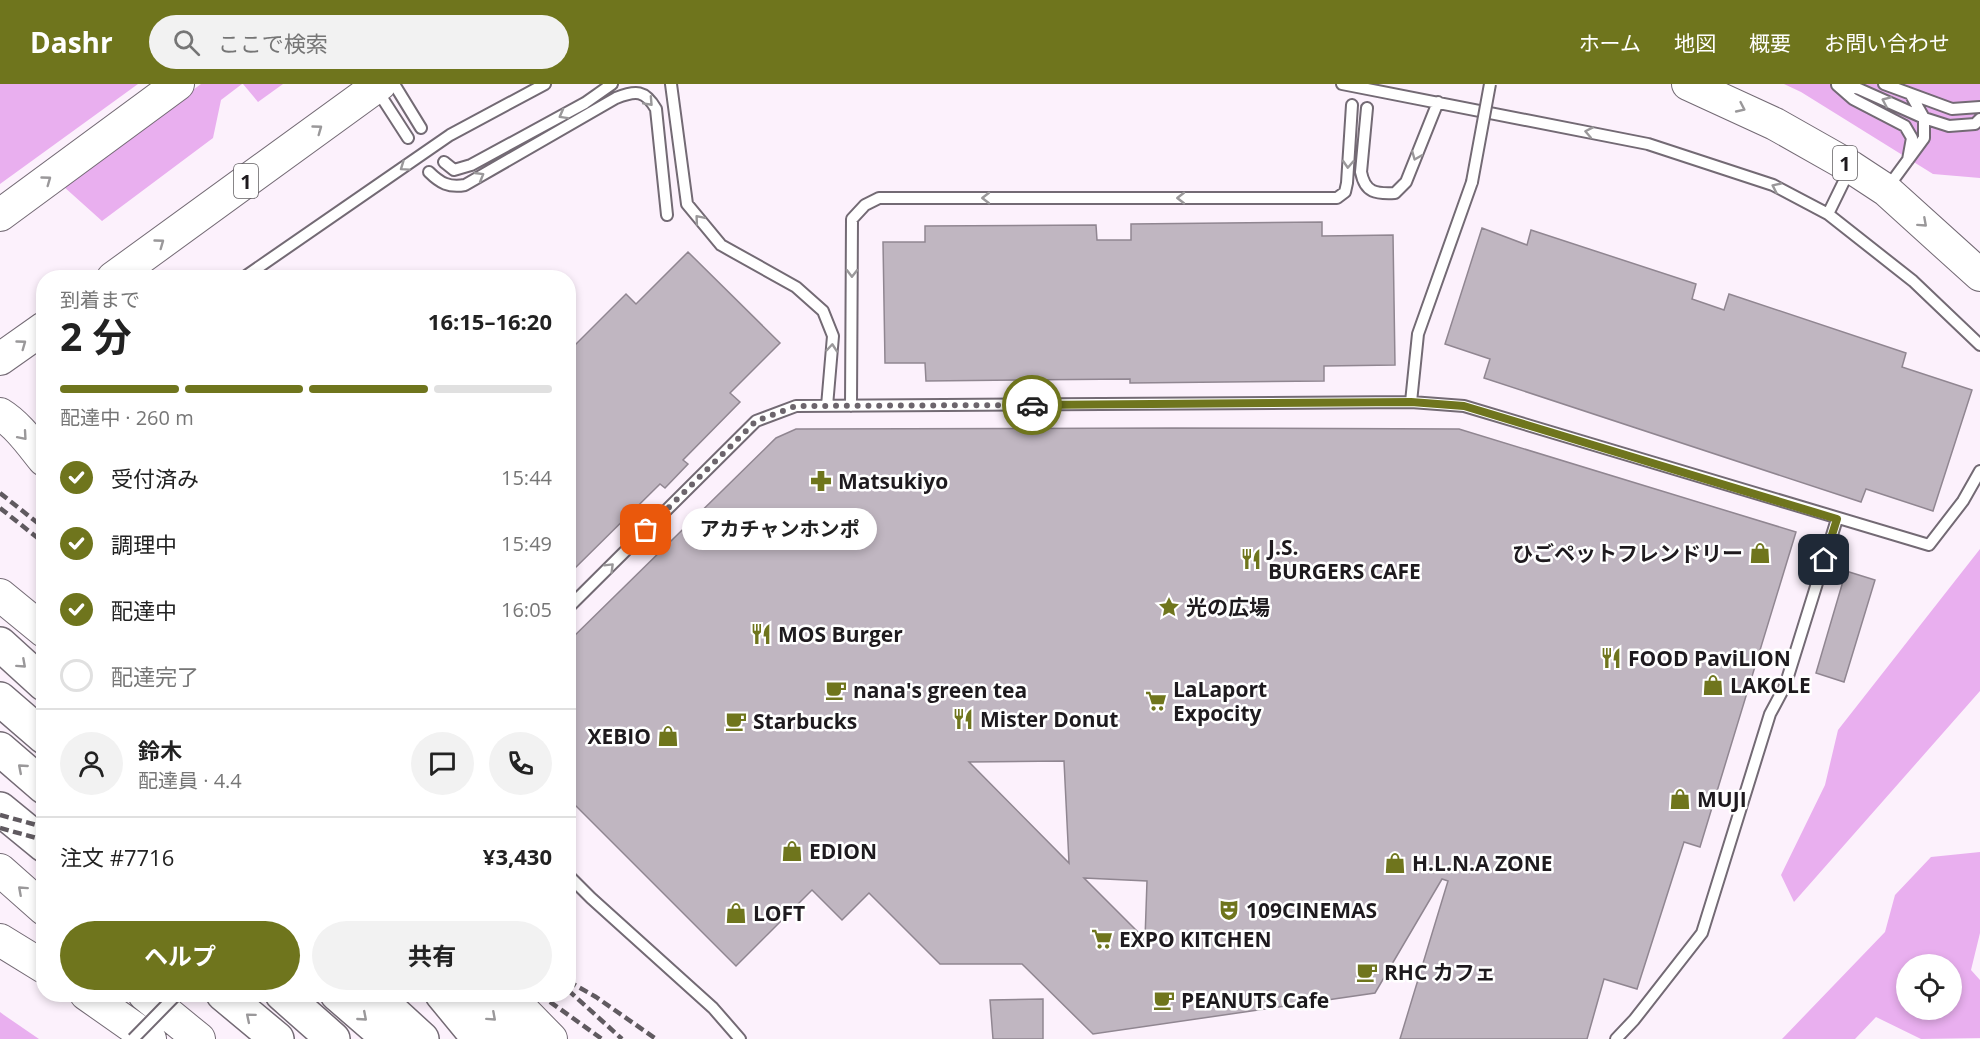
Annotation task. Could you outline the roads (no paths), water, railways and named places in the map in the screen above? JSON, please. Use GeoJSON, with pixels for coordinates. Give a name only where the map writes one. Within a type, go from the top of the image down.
{"type":"FeatureCollection","features":[{"type":"Feature","properties":{"kind":"highway"},"geometry":{"type":"LineString","coordinates":[[0,645],[36,677]]}},
{"type":"Feature","properties":{"kind":"highway"},"geometry":{"type":"LineString","coordinates":[[0,699],[36,730]]}},
{"type":"Feature","properties":{"kind":"highway"},"geometry":{"type":"LineString","coordinates":[[0,749],[36,780]]}},
{"type":"Feature","properties":{"kind":"highway"},"geometry":{"type":"LineString","coordinates":[[0,809],[36,838]]}},
{"type":"Feature","properties":{"kind":"highway"},"geometry":{"type":"LineString","coordinates":[[233,1002],[277,1039]]}},
{"type":"Feature","properties":{"kind":"highway"},"geometry":{"type":"LineString","coordinates":[[291,1002],[333,1039]]}},
{"type":"Feature","properties":{"kind":"highway"},"geometry":{"type":"LineString","coordinates":[[347,1002],[389,1039]]}},
{"type":"Feature","properties":{"kind":"highway"},"geometry":{"type":"LineString","coordinates":[[382,1002],[422,1039]]}},
{"type":"Feature","properties":{"kind":"highway"},"geometry":{"type":"LineString","coordinates":[[449,1002],[479,1039]]}},
{"type":"Feature","properties":{"kind":"main road"},"geometry":{"type":"LineString","coordinates":[[0,215],[178,84]]}},
{"type":"Feature","properties":{"kind":"main road","name":"1"},"geometry":{"type":"LineString","coordinates":[[1688,84],[1775,124],[1887,190],[1980,275]]}},
{"type":"Feature","properties":{"kind":"main road","name":"1"},"geometry":{"type":"LineString","coordinates":[[124,270],[383,85]]}},
{"type":"Feature","properties":{"kind":"main road"},"geometry":{"type":"LineString","coordinates":[[0,359],[36,334]]}},
{"type":"Feature","properties":{"kind":"main road"},"geometry":{"type":"LineString","coordinates":[[0,414],[7,418],[36,451]]}},
{"type":"Feature","properties":{"kind":"main road"},"geometry":{"type":"LineString","coordinates":[[0,595],[36,624]]}},
{"type":"Feature","properties":{"kind":"main road"},"geometry":{"type":"LineString","coordinates":[[0,870],[36,902]]}},
{"type":"Feature","properties":{"kind":"main road"},"geometry":{"type":"LineString","coordinates":[[0,940],[36,962]]}},
{"type":"Feature","properties":{"kind":"main road"},"geometry":{"type":"LineString","coordinates":[[97,1002],[150,1039]]}},
{"type":"Feature","properties":{"kind":"main road"},"geometry":{"type":"LineString","coordinates":[[154,1002],[200,1039]]}},
{"type":"Feature","properties":{"kind":"main road"},"geometry":{"type":"LineString","coordinates":[[476,1002],[517,1039]]}},
{"type":"Feature","properties":{"kind":"main road"},"geometry":{"type":"LineString","coordinates":[[515,1002],[551,1039]]}},
{"type":"Feature","properties":{"kind":"lane"},"geometry":{"type":"LineString","coordinates":[[255,270],[450,135],[545,84]]}},
{"type":"Feature","properties":{"kind":"lane"},"geometry":{"type":"LineString","coordinates":[[444,162],[454,170],[471,165],[585,103],[612,84]]}},
{"type":"Feature","properties":{"kind":"lane"},"geometry":{"type":"LineString","coordinates":[[671,84],[687,204],[721,245],[796,287],[823,311],[833,336],[827,406]]}},
{"type":"Feature","properties":{"kind":"lane"},"geometry":{"type":"LineString","coordinates":[[1342,84],[1648,144],[1773,185],[1828,214],[1913,281],[1980,345]]}},
{"type":"Feature","properties":{"kind":"lane"},"geometry":{"type":"LineString","coordinates":[[1411,402],[1418,334],[1472,183],[1491,84]]}},
{"type":"Feature","properties":{"kind":"lane"},"geometry":{"type":"LineString","coordinates":[[1838,84],[1859,89],[1924,118],[1949,126],[1975,124],[1980,119]]}},
{"type":"Feature","properties":{"kind":"lane"},"geometry":{"type":"LineString","coordinates":[[1838,84],[1853,99],[1905,126],[1912,138],[1908,160]]}},
{"type":"Feature","properties":{"kind":"lane"},"geometry":{"type":"LineString","coordinates":[[1884,84],[1952,109],[1980,108]]}},
{"type":"Feature","properties":{"kind":"lane"},"geometry":{"type":"LineString","coordinates":[[383,85],[421,128]]}},
{"type":"Feature","properties":{"kind":"lane"},"geometry":{"type":"LineString","coordinates":[[383,85],[408,138]]}},
{"type":"Feature","properties":{"kind":"lane"},"geometry":{"type":"LineString","coordinates":[[429,172],[439,182],[453,187],[465,185],[616,98],[628,93],[640,93],[650,99],[656,109],[667,215]]}},
{"type":"Feature","properties":{"kind":"lane"},"geometry":{"type":"LineString","coordinates":[[1887,190],[1924,138],[1924,118],[1911,95]]}},
{"type":"Feature","properties":{"kind":"lane"},"geometry":{"type":"LineString","coordinates":[[1366,108],[1361,172],[1363,181],[1369,189],[1380,194],[1395,194],[1406,182],[1438,102]]}},
{"type":"Feature","properties":{"kind":"lane"},"geometry":{"type":"LineString","coordinates":[[850,406],[852,219],[865,205],[879,198],[1337,198],[1345,192],[1347,183],[1352,105]]}},
{"type":"Feature","properties":{"kind":"lane"},"geometry":{"type":"LineString","coordinates":[[1828,214],[1851,167]]}},
{"type":"Feature","properties":{"kind":"lane"},"geometry":{"type":"LineString","coordinates":[[576,600],[756,421],[796,406],[1411,402],[1464,406],[1929,545],[1963,501],[1980,471]]}},
{"type":"Feature","properties":{"kind":"lane"},"geometry":{"type":"LineString","coordinates":[[1616,1039],[1634,1020],[1702,933],[1770,714],[1785,686],[1837,519]]}},
{"type":"Feature","properties":{"kind":"lane"},"geometry":{"type":"LineString","coordinates":[[576,883],[713,1008],[740,1039]]}},
{"type":"Feature","properties":{"kind":"lane"},"geometry":{"type":"LineString","coordinates":[[133,1039],[169,1002]]}},
{"type":"Feature","properties":{"kind":"railway"},"geometry":{"type":"LineString","coordinates":[[0,493],[36,522]]}},
{"type":"Feature","properties":{"kind":"railway"},"geometry":{"type":"LineString","coordinates":[[0,508],[36,537]]}},
{"type":"Feature","properties":{"kind":"railway"},"geometry":{"type":"LineString","coordinates":[[0,815],[36,825]]}},
{"type":"Feature","properties":{"kind":"railway"},"geometry":{"type":"LineString","coordinates":[[0,828],[36,838]]}},
{"type":"Feature","properties":{"kind":"railway"},"geometry":{"type":"LineString","coordinates":[[576,986],[656,1039]]}},
{"type":"Feature","properties":{"kind":"railway"},"geometry":{"type":"LineString","coordinates":[[576,997],[622,1039]]}},
{"type":"Feature","properties":{"kind":"railway"},"geometry":{"type":"LineString","coordinates":[[550,1002],[602,1039]]}},
{"type":"Feature","properties":{"kind":"place","name":"Matsukiyo"},"geometry":{"type":"Point","coordinates":[821,481]}},
{"type":"Feature","properties":{"kind":"place","name":"アカチャンホンポ"},"geometry":{"type":"Point","coordinates":[646,530]}},
{"type":"Feature","properties":{"kind":"place","name":"ひごペットフレンドリー"},"geometry":{"type":"Point","coordinates":[1760,553]}},
{"type":"Feature","properties":{"kind":"place","name":"J.S. BURGERS CAFE"},"geometry":{"type":"Point","coordinates":[1251,559]}},
{"type":"Feature","properties":{"kind":"place","name":"光の広場"},"geometry":{"type":"Point","coordinates":[1169,607]}},
{"type":"Feature","properties":{"kind":"place","name":"MOS Burger"},"geometry":{"type":"Point","coordinates":[761,634]}},
{"type":"Feature","properties":{"kind":"place","name":"FOOD PaviLION"},"geometry":{"type":"Point","coordinates":[1611,658]}},
{"type":"Feature","properties":{"kind":"place","name":"LAKOLE"},"geometry":{"type":"Point","coordinates":[1713,685]}},
{"type":"Feature","properties":{"kind":"place","name":"nana's green tea"},"geometry":{"type":"Point","coordinates":[836,690]}},
{"type":"Feature","properties":{"kind":"place","name":"LaLaport Expocity"},"geometry":{"type":"Point","coordinates":[1156,701]}},
{"type":"Feature","properties":{"kind":"place","name":"Mister Donut"},"geometry":{"type":"Point","coordinates":[963,719]}},
{"type":"Feature","properties":{"kind":"place","name":"Starbucks"},"geometry":{"type":"Point","coordinates":[736,721]}},
{"type":"Feature","properties":{"kind":"place","name":"XEBIO"},"geometry":{"type":"Point","coordinates":[668,736]}},
{"type":"Feature","properties":{"kind":"place","name":"MUJI"},"geometry":{"type":"Point","coordinates":[1680,799]}},
{"type":"Feature","properties":{"kind":"place","name":"EDION"},"geometry":{"type":"Point","coordinates":[792,851]}},
{"type":"Feature","properties":{"kind":"place","name":"H.L.N.A ZONE"},"geometry":{"type":"Point","coordinates":[1395,863]}},
{"type":"Feature","properties":{"kind":"place","name":"109CINEMAS"},"geometry":{"type":"Point","coordinates":[1229,910]}},
{"type":"Feature","properties":{"kind":"place","name":"LOFT"},"geometry":{"type":"Point","coordinates":[736,913]}},
{"type":"Feature","properties":{"kind":"place","name":"EXPO KITCHEN"},"geometry":{"type":"Point","coordinates":[1102,939]}},
{"type":"Feature","properties":{"kind":"place","name":"RHC カフェ"},"geometry":{"type":"Point","coordinates":[1367,972]}},
{"type":"Feature","properties":{"kind":"place","name":"PEANUTS Cafe"},"geometry":{"type":"Point","coordinates":[1164,1000]}}]}
